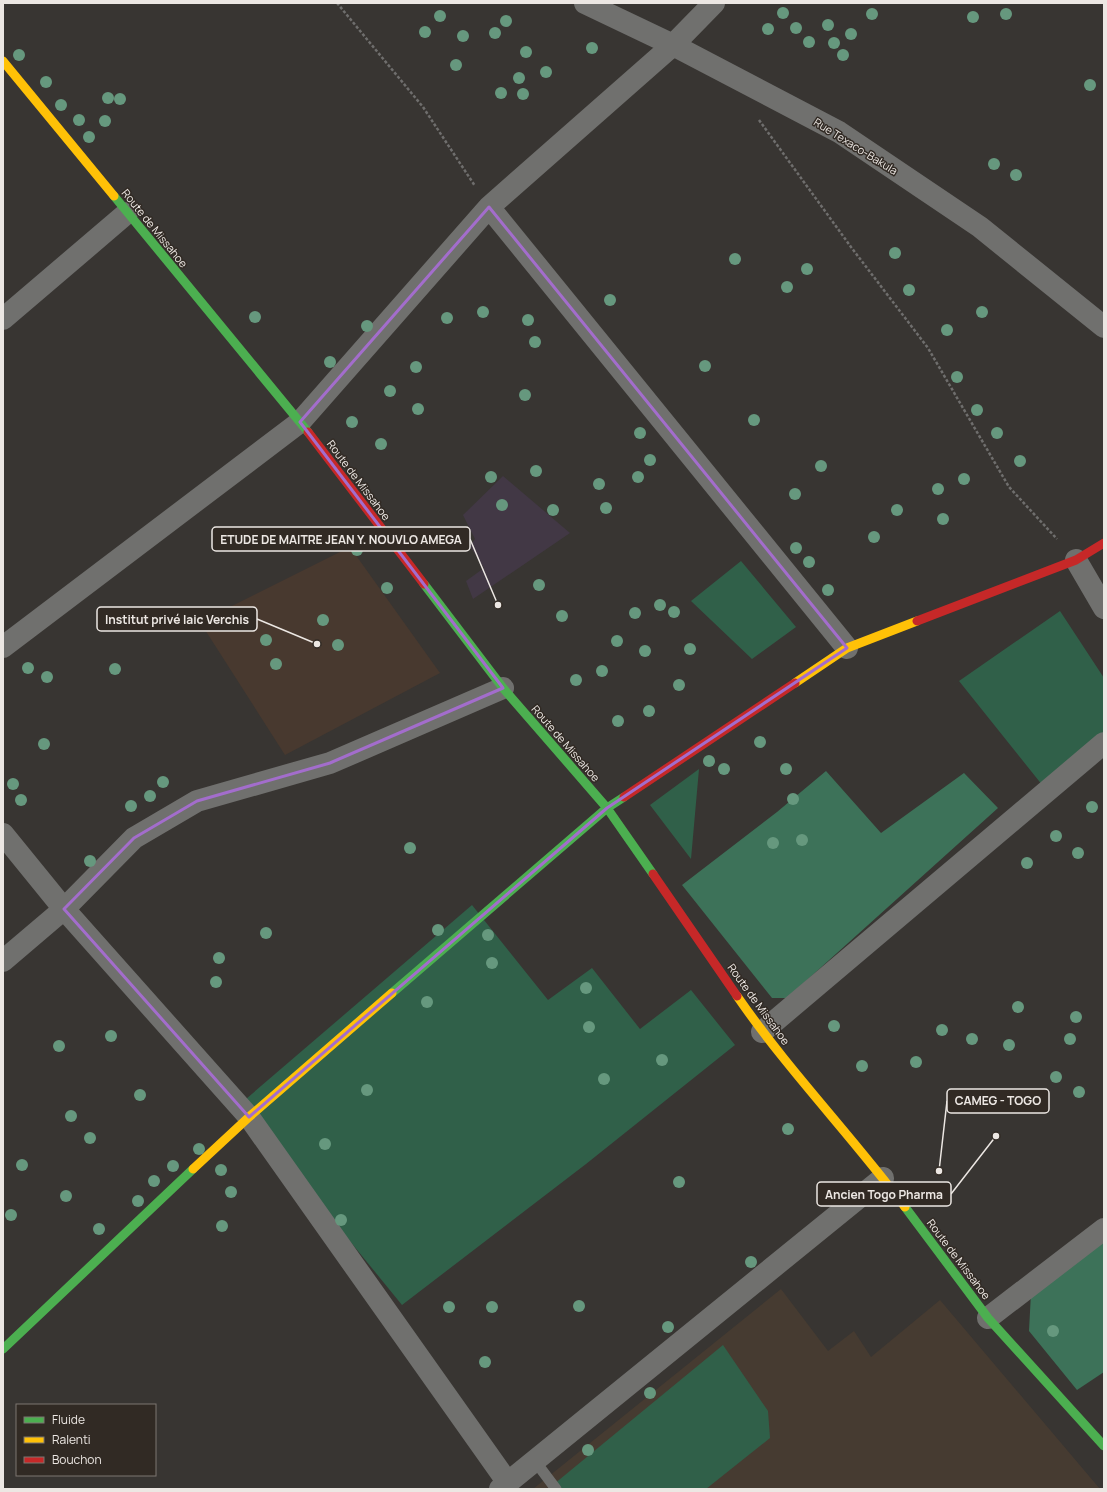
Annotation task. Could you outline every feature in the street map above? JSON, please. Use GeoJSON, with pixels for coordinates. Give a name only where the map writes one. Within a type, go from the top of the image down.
{"type":"FeatureCollection","features":[{"type":"Feature","properties":{"kind":"main road","name":"Route de Missahoe"},"geometry":{"type":"LineString","coordinates":[[3,60],[300,422],[503,688],[607,808],[762,1032],[884,1178],[988,1318],[1104,1446]]}},
{"type":"Feature","properties":{"kind":"main road"},"geometry":{"type":"LineString","coordinates":[[3,1349],[249,1117],[607,808],[847,648],[1076,560],[1104,543]]}},
{"type":"Feature","properties":{"kind":"street","name":"Rue Texaco-Bakula"},"geometry":{"type":"LineString","coordinates":[[585,3],[673,45],[839,132],[980,228],[1104,327]]}},
{"type":"Feature","properties":{"kind":"street"},"geometry":{"type":"LineString","coordinates":[[3,647],[300,422],[489,206],[673,45],[714,3]]}},
{"type":"Feature","properties":{"kind":"street"},"geometry":{"type":"LineString","coordinates":[[489,206],[847,648]]}},
{"type":"Feature","properties":{"kind":"street"},"geometry":{"type":"LineString","coordinates":[[3,318],[127,213]]}},
{"type":"Feature","properties":{"kind":"street"},"geometry":{"type":"LineString","coordinates":[[1076,560],[1104,608]]}},
{"type":"Feature","properties":{"kind":"street"},"geometry":{"type":"LineString","coordinates":[[3,961],[64,909],[134,838],[197,801],[330,763],[503,688]]}},
{"type":"Feature","properties":{"kind":"street"},"geometry":{"type":"LineString","coordinates":[[762,1032],[1104,743]]}},
{"type":"Feature","properties":{"kind":"street"},"geometry":{"type":"LineString","coordinates":[[3,834],[64,909],[249,1117],[504,1486],[884,1178]]}},
{"type":"Feature","properties":{"kind":"street"},"geometry":{"type":"LineString","coordinates":[[988,1318],[1104,1230]]}},
{"type":"Feature","properties":{"kind":"lane"},"geometry":{"type":"LineString","coordinates":[[535,1461],[556,1489]]}},
{"type":"Feature","properties":{"kind":"path"},"geometry":{"type":"LineString","coordinates":[[337,3],[423,107],[489,206]]}},
{"type":"Feature","properties":{"kind":"path"},"geometry":{"type":"LineString","coordinates":[[755,114],[851,247],[928,348],[1009,487],[1076,560]]}},
{"type":"Feature","properties":{"kind":"highlighted area"},"geometry":{"type":"Polygon","coordinates":[[[489,207],[847,648],[607,808],[249,1117],[64,909],[134,838],[197,801],[330,763],[503,688],[300,422],[489,207]]]}},
{"type":"Feature","properties":{"kind":"shaded area"},"geometry":{"type":"Polygon","coordinates":[[[503,476],[570,533],[473,599],[466,581],[484,568],[470,546],[475,539],[463,515],[503,476]]]}},
{"type":"Feature","properties":{"kind":"shaded area"},"geometry":{"type":"Polygon","coordinates":[[[350,547],[440,673],[285,755],[200,622],[350,547]]]}},
{"type":"Feature","properties":{"kind":"shaded area"},"geometry":{"type":"Polygon","coordinates":[[[781,1289],[828,1351],[854,1331],[871,1357],[940,1300],[1100,1489],[533,1489],[781,1289]]]}},
{"type":"Feature","properties":{"kind":"green space"},"geometry":{"type":"Polygon","coordinates":[[[741,561],[796,627],[752,659],[691,601],[741,561]]]}},
{"type":"Feature","properties":{"kind":"green space"},"geometry":{"type":"Polygon","coordinates":[[[1060,611],[1104,678],[1104,746],[1047,791],[959,681],[1060,611]]]}},
{"type":"Feature","properties":{"kind":"green space"},"geometry":{"type":"Polygon","coordinates":[[[699,769],[691,859],[650,805],[699,769]]]}},
{"type":"Feature","properties":{"kind":"green space"},"geometry":{"type":"Polygon","coordinates":[[[826,771],[881,833],[964,773],[998,808],[787,998],[772,998],[682,885],[777,812],[826,771]]]}},
{"type":"Feature","properties":{"kind":"green space"},"geometry":{"type":"Polygon","coordinates":[[[472,905],[548,1000],[592,968],[640,1029],[691,990],[735,1045],[586,1164],[402,1305],[239,1105],[472,905]]]}},
{"type":"Feature","properties":{"kind":"green space"},"geometry":{"type":"Polygon","coordinates":[[[1104,1239],[1104,1372],[1077,1390],[1029,1331],[1031,1293],[1104,1239]]]}},
{"type":"Feature","properties":{"kind":"green space"},"geometry":{"type":"Polygon","coordinates":[[[723,1345],[768,1411],[770,1438],[706,1489],[548,1489],[723,1345]]]}},
{"type":"Feature","properties":{"kind":"traffic: fast"},"geometry":{"type":"LineString","coordinates":[[114,196],[308,432]]}},
{"type":"Feature","properties":{"kind":"traffic: fast"},"geometry":{"type":"LineString","coordinates":[[424,584],[503,688],[607,808],[653,874]]}},
{"type":"Feature","properties":{"kind":"traffic: fast"},"geometry":{"type":"LineString","coordinates":[[392,993],[607,808],[624,797]]}},
{"type":"Feature","properties":{"kind":"traffic: fast"},"geometry":{"type":"LineString","coordinates":[[3,1349],[193,1169]]}},
{"type":"Feature","properties":{"kind":"traffic: fast"},"geometry":{"type":"LineString","coordinates":[[905,1207],[988,1318],[1104,1446]]}},
{"type":"Feature","properties":{"kind":"traffic: slow"},"geometry":{"type":"LineString","coordinates":[[3,61],[114,196]]}},
{"type":"Feature","properties":{"kind":"traffic: slow"},"geometry":{"type":"LineString","coordinates":[[795,683],[847,648],[917,621]]}},
{"type":"Feature","properties":{"kind":"traffic: slow"},"geometry":{"type":"LineString","coordinates":[[193,1169],[249,1117],[392,993]]}},
{"type":"Feature","properties":{"kind":"traffic: slow"},"geometry":{"type":"LineString","coordinates":[[737,996],[777,1050],[905,1207]]}},
{"type":"Feature","properties":{"kind":"traffic: jam"},"geometry":{"type":"LineString","coordinates":[[308,432],[424,584]]}},
{"type":"Feature","properties":{"kind":"traffic: jam"},"geometry":{"type":"LineString","coordinates":[[917,621],[1076,560],[1104,543]]}},
{"type":"Feature","properties":{"kind":"traffic: jam"},"geometry":{"type":"LineString","coordinates":[[624,797],[795,683]]}},
{"type":"Feature","properties":{"kind":"traffic: jam"},"geometry":{"type":"LineString","coordinates":[[653,874],[737,996]]}},
{"type":"Feature","properties":{"kind":"place","name":"ETUDE DE MAITRE JEAN Y. NOUVLO AMEGA"},"geometry":{"type":"Point","coordinates":[498,605]}},
{"type":"Feature","properties":{"kind":"place","name":"Institut privé laic Verchis"},"geometry":{"type":"Point","coordinates":[317,644]}},
{"type":"Feature","properties":{"kind":"place","name":"Ancien Togo Pharma"},"geometry":{"type":"Point","coordinates":[996,1136]}},
{"type":"Feature","properties":{"kind":"place","name":"CAMEG - TOGO"},"geometry":{"type":"Point","coordinates":[939,1171]}}]}
